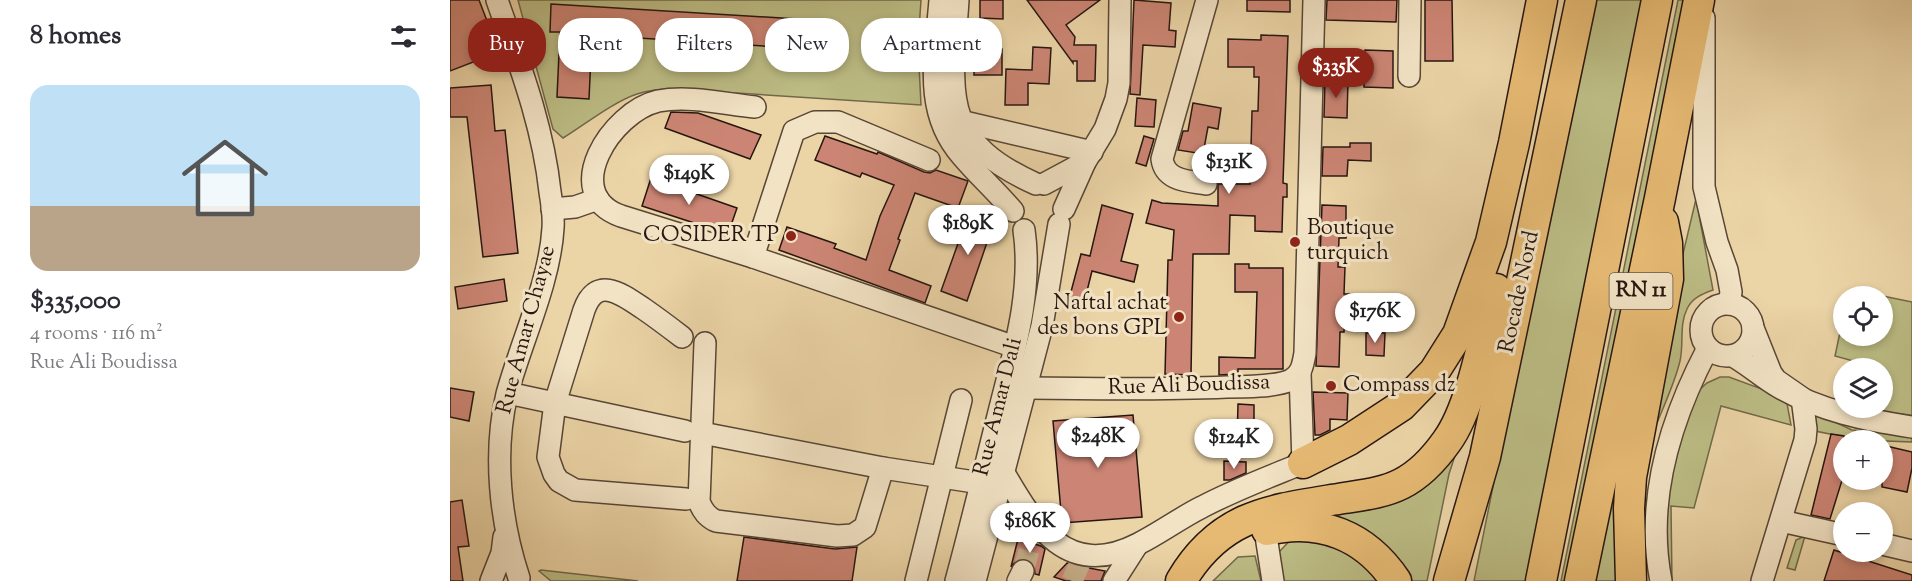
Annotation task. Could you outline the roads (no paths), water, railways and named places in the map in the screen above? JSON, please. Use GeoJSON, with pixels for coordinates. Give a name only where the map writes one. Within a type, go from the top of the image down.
{"type":"FeatureCollection","features":[{"type":"Feature","properties":{"kind":"highway"},"geometry":{"type":"LineString","coordinates":[[1303,463],[1349,440],[1387,416],[1414,394],[1434,372],[1458,334],[1491,242],[1514,143],[1542,0]]}},
{"type":"Feature","properties":{"kind":"highway","name":"Rocade Nord"},"geometry":{"type":"LineString","coordinates":[[1450,576],[1485,457],[1581,0]]}},
{"type":"Feature","properties":{"kind":"highway","name":"RN 11"},"geometry":{"type":"LineString","coordinates":[[1541,581],[1657,0]]}},
{"type":"Feature","properties":{"kind":"highway","name":"RN 11"},"geometry":{"type":"LineString","coordinates":[[1580,581],[1701,0]]}},
{"type":"Feature","properties":{"kind":"highway"},"geometry":{"type":"LineString","coordinates":[[1450,576],[1476,447],[1507,218],[1514,143]]}},
{"type":"Feature","properties":{"kind":"highway"},"geometry":{"type":"LineString","coordinates":[[1631,581],[1629,508],[1631,477],[1668,279],[1667,243],[1660,198]]}},
{"type":"Feature","properties":{"kind":"highway"},"geometry":{"type":"LineString","coordinates":[[1181,581],[1189,568],[1212,542],[1248,519],[1280,508],[1385,491],[1402,484],[1429,464],[1449,439],[1460,416],[1475,370],[1496,289]]}},
{"type":"Feature","properties":{"kind":"highway"},"geometry":{"type":"LineString","coordinates":[[1200,581],[1219,555],[1234,543],[1256,532],[1297,524],[1332,531],[1356,541],[1376,556],[1396,581]]}},
{"type":"Feature","properties":{"kind":"street","name":"Rue Amar Chayae"},"geometry":{"type":"LineString","coordinates":[[497,0],[524,76],[539,128],[547,166],[554,227],[548,262],[508,393],[500,434],[501,478],[506,524],[522,580]]}},
{"type":"Feature","properties":{"kind":"street"},"geometry":{"type":"LineString","coordinates":[[940,0],[934,99],[939,120],[961,155],[1013,211],[1024,230],[1039,235],[1054,230],[1062,216],[1059,193],[999,165],[968,135],[960,121],[953,78],[958,0]]}},
{"type":"Feature","properties":{"kind":"street","name":"Rue Amar Dali"},"geometry":{"type":"LineString","coordinates":[[974,581],[1004,473],[1047,299],[1062,216],[1088,157],[1112,115],[1119,83],[1120,0]]}},
{"type":"Feature","properties":{"kind":"street"},"geometry":{"type":"LineString","coordinates":[[1206,184],[1174,177],[1165,170],[1162,159],[1208,0]]}},
{"type":"Feature","properties":{"kind":"street","name":"Rue Ali Boudissa"},"geometry":{"type":"LineString","coordinates":[[1025,388],[1243,387],[1279,383],[1291,380],[1300,373],[1305,353],[1314,0]]}},
{"type":"Feature","properties":{"kind":"street"},"geometry":{"type":"LineString","coordinates":[[1409,76],[1410,0]]}},
{"type":"Feature","properties":{"kind":"street"},"geometry":{"type":"LineString","coordinates":[[1701,0],[1705,45],[1704,187],[1717,242],[1729,277],[1731,292],[1729,304]]}},
{"type":"Feature","properties":{"kind":"street"},"geometry":{"type":"LineString","coordinates":[[755,107],[673,100],[659,101],[640,108],[622,120],[608,136],[598,153],[594,180],[598,199],[612,212],[753,257],[1015,347]]}},
{"type":"Feature","properties":{"kind":"street"},"geometry":{"type":"LineString","coordinates":[[960,121],[1088,157]]}},
{"type":"Feature","properties":{"kind":"street"},"geometry":{"type":"LineString","coordinates":[[753,257],[794,131],[815,122],[838,122],[929,160]]}},
{"type":"Feature","properties":{"kind":"street"},"geometry":{"type":"LineString","coordinates":[[1013,211],[1017,195],[1022,190],[1040,184],[1088,157]]}},
{"type":"Feature","properties":{"kind":"street"},"geometry":{"type":"LineString","coordinates":[[552,209],[575,207],[598,199]]}},
{"type":"Feature","properties":{"kind":"street","name":"Rue Amar Dali"},"geometry":{"type":"LineString","coordinates":[[956,581],[1015,347],[1026,291],[1027,253],[1024,230]]}},
{"type":"Feature","properties":{"kind":"street"},"geometry":{"type":"LineString","coordinates":[[682,337],[617,291],[600,291],[587,302],[555,404],[548,457],[554,474],[567,487],[584,492],[686,499]]}},
{"type":"Feature","properties":{"kind":"street"},"geometry":{"type":"LineString","coordinates":[[1753,328],[1748,346],[1733,356],[1724,357],[1708,348],[1701,332],[1706,315],[1720,305],[1729,304],[1738,307],[1745,312],[1753,328],[1771,373],[1776,380],[1802,398],[1805,440],[1762,581]]}},
{"type":"Feature","properties":{"kind":"street"},"geometry":{"type":"LineString","coordinates":[[705,343],[694,432],[699,502],[706,515],[716,520],[837,536],[853,535],[865,527],[883,468]]}},
{"type":"Feature","properties":{"kind":"street"},"geometry":{"type":"LineString","coordinates":[[1660,581],[1657,519],[1662,468],[1675,419],[1708,348]]}},
{"type":"Feature","properties":{"kind":"street"},"geometry":{"type":"LineString","coordinates":[[1733,356],[1777,386],[1802,398],[1857,418],[1912,427]]}},
{"type":"Feature","properties":{"kind":"street"},"geometry":{"type":"LineString","coordinates":[[1004,473],[1044,533],[1055,543],[1082,559],[1110,554],[1137,545],[1201,507],[1303,463],[1300,373]]}},
{"type":"Feature","properties":{"kind":"street"},"geometry":{"type":"LineString","coordinates":[[508,393],[883,468],[981,483]]}},
{"type":"Feature","properties":{"kind":"street"},"geometry":{"type":"LineString","coordinates":[[916,580],[961,400]]}},
{"type":"Feature","properties":{"kind":"street"},"geometry":{"type":"LineString","coordinates":[[1265,500],[1269,478]]}},
{"type":"Feature","properties":{"kind":"street"},"geometry":{"type":"LineString","coordinates":[[1781,521],[1833,533]]}},
{"type":"Feature","properties":{"kind":"street","name":"Rue Amar Chayae"},"geometry":{"type":"LineString","coordinates":[[491,581],[502,553],[506,524]]}},
{"type":"Feature","properties":{"kind":"street"},"geometry":{"type":"LineString","coordinates":[[1266,536],[1272,580]]}},
{"type":"Feature","properties":{"kind":"street"},"geometry":{"type":"LineString","coordinates":[[1114,581],[1137,545]]}},
{"type":"Feature","properties":{"kind":"street"},"geometry":{"type":"LineString","coordinates":[[1893,547],[1912,551]]}},
{"type":"Feature","properties":{"kind":"street"},"geometry":{"type":"LineString","coordinates":[[497,581],[509,577],[522,580]]}},
{"type":"Feature","properties":{"kind":"tunnel"},"geometry":{"type":"LineString","coordinates":[[1023,571],[1037,524]]}},
{"type":"Feature","properties":{"kind":"tunnel"},"geometry":{"type":"LineString","coordinates":[[1072,581],[1080,563]]}},
{"type":"Feature","properties":{"kind":"place","name":"COSIDER TP"},"geometry":{"type":"Point","coordinates":[791,236]}},
{"type":"Feature","properties":{"kind":"place","name":"Boutique turquich"},"geometry":{"type":"Point","coordinates":[1295,242]}},
{"type":"Feature","properties":{"kind":"place","name":"Naftal achat des bons GPL"},"geometry":{"type":"Point","coordinates":[1179,317]}},
{"type":"Feature","properties":{"kind":"place","name":"Compass dz"},"geometry":{"type":"Point","coordinates":[1331,386]}}]}
